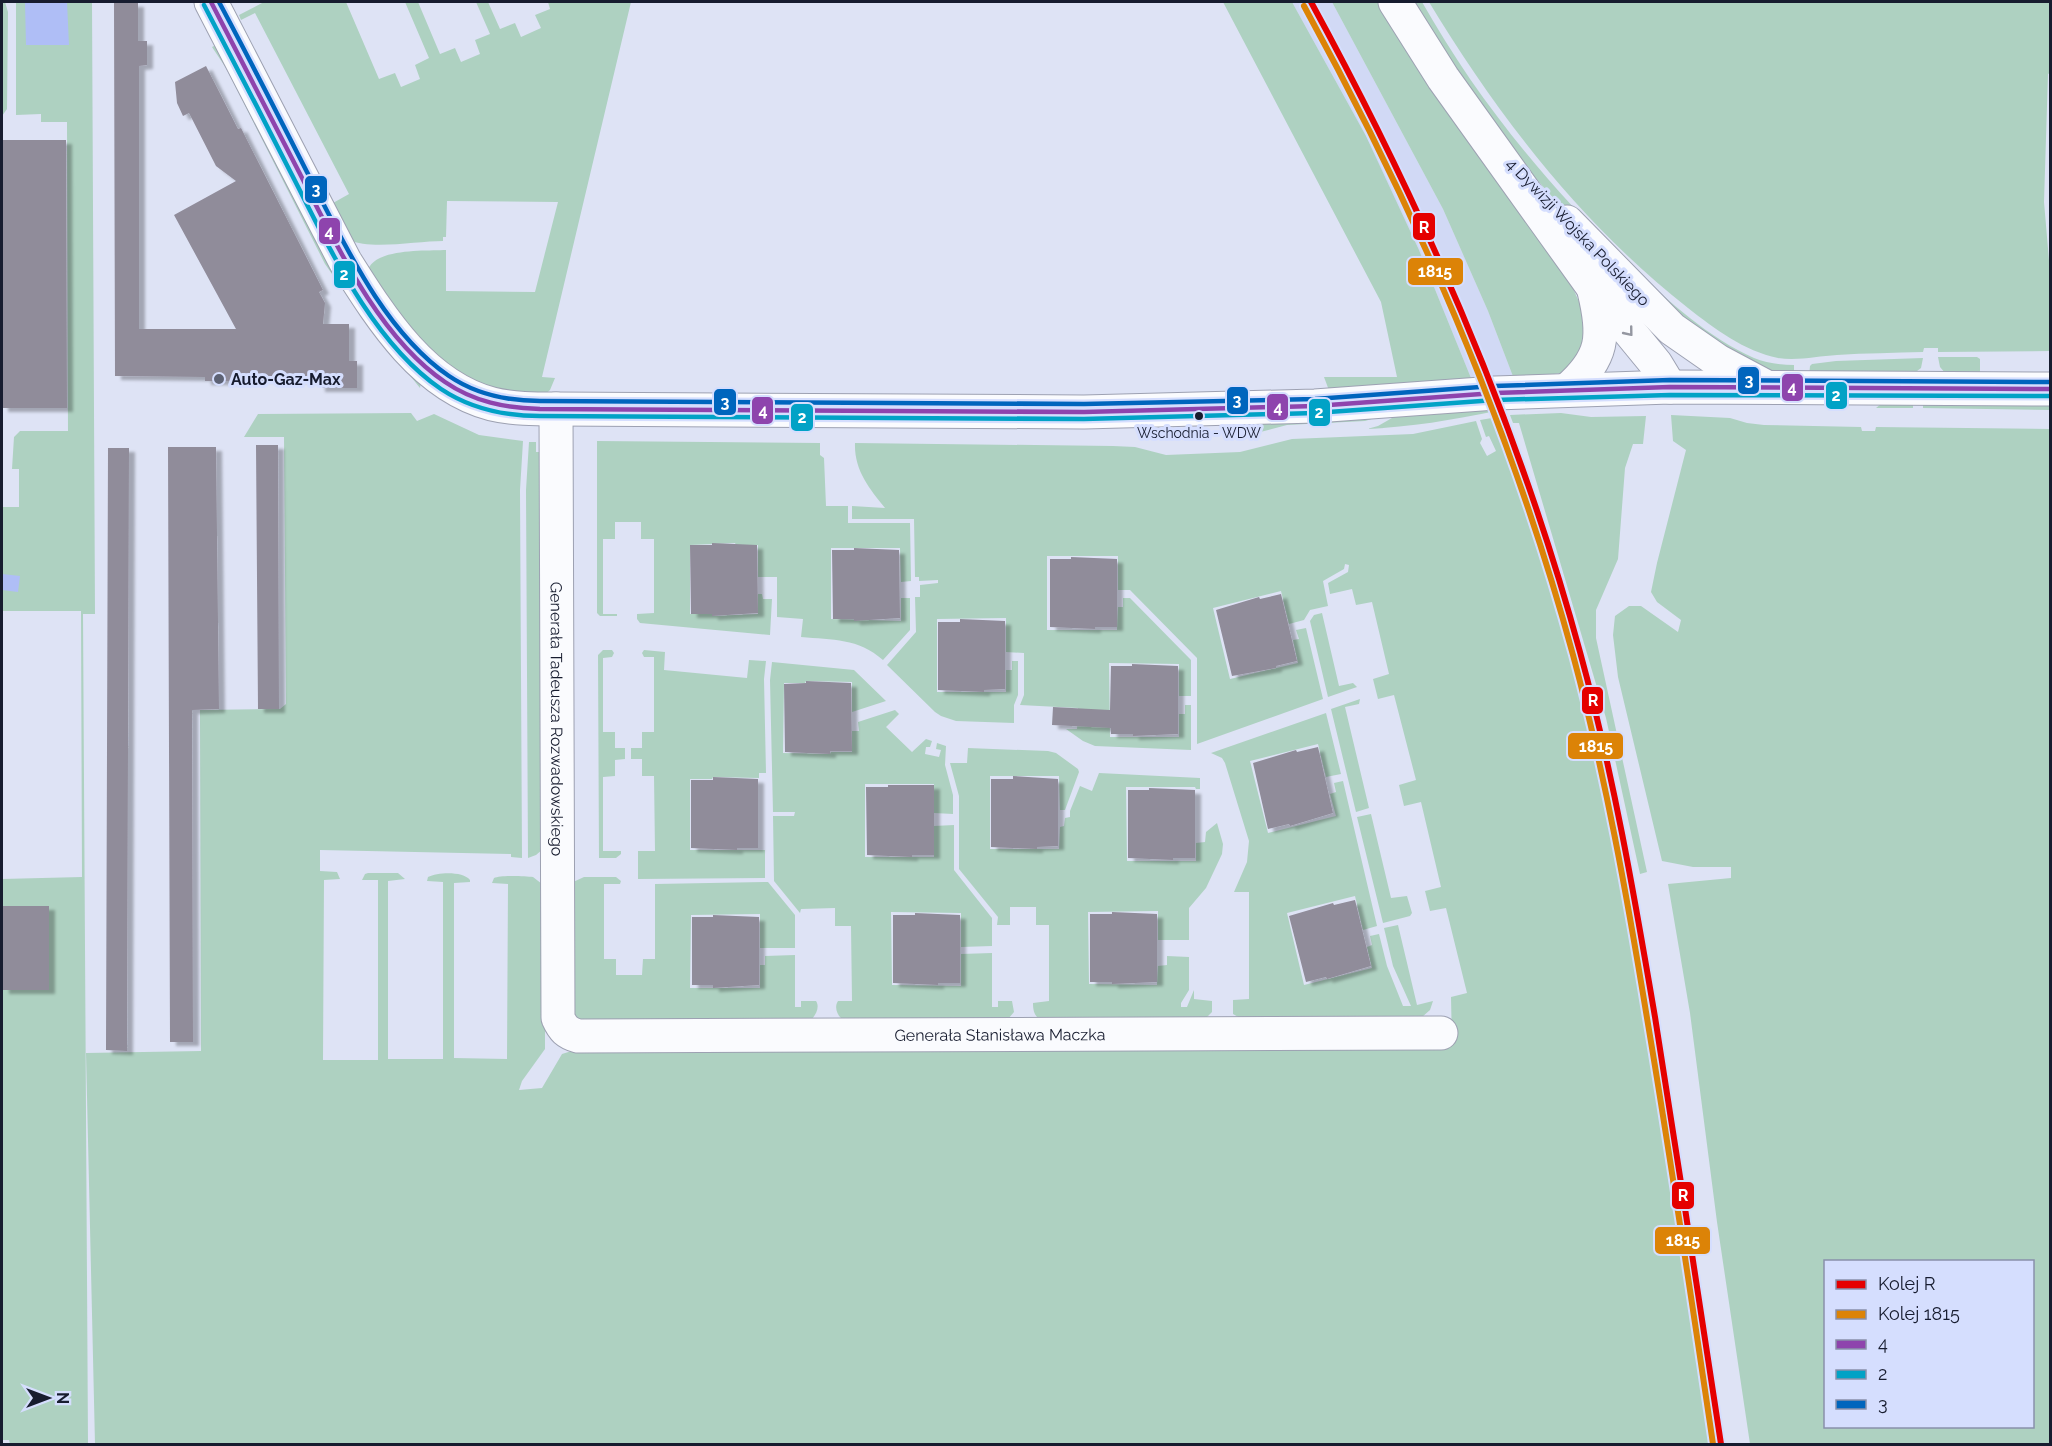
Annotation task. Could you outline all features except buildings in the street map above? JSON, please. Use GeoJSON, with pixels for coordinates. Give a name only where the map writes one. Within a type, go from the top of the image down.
{"type":"FeatureCollection","features":[{"type":"Feature","properties":{"kind":"street"},"geometry":{"type":"LineString","coordinates":[[211,2],[345,261],[380,313],[405,345],[433,373],[458,391],[493,404],[516,408],[556,409],[834,412],[1203,410],[1315,406],[1495,393],[1670,387],[2050,389]]}},
{"type":"Feature","properties":{"kind":"street","name":"4 Dywizji Wojska Polskiego"},"geometry":{"type":"LineString","coordinates":[[1395,2],[1443,78],[1592,286],[1656,364],[1670,387]]}},
{"type":"Feature","properties":{"kind":"street","name":"4 Dywizji Wojska Polskiego"},"geometry":{"type":"LineString","coordinates":[[1484,135],[1671,329],[1718,361],[1768,387]]}},
{"type":"Feature","properties":{"kind":"street","name":"4 Dywizji Wojska Polskiego"},"geometry":{"type":"LineString","coordinates":[[1568,390],[1583,376],[1599,349],[1600,317],[1592,286]]}},
{"type":"Feature","properties":{"kind":"street"},"geometry":{"type":"LineString","coordinates":[[1670,387],[1675,375],[1678,353],[1671,329]]}},
{"type":"Feature","properties":{"kind":"street","name":"Generała Tadeusza Rozwadowskiego"},"geometry":{"type":"LineString","coordinates":[[556,409],[558,1018],[562,1027]]}},
{"type":"Feature","properties":{"kind":"street","name":"Generała Stanisława Maczka"},"geometry":{"type":"LineString","coordinates":[[562,1027],[578,1036],[1441,1033]]}},
{"type":"Feature","properties":{"kind":"shaded area"},"geometry":{"type":"Polygon","coordinates":[[[1292,2],[1332,2],[1443,209],[1488,311],[1514,379],[1473,383],[1419,250],[1366,136],[1292,2]]]}},
{"type":"Feature","properties":{"kind":"green space"},"geometry":{"type":"Polygon","coordinates":[[[2,2],[5,2],[8,12],[7,109],[2,116],[2,2]]]}},
{"type":"Feature","properties":{"kind":"green space"},"geometry":{"type":"Polygon","coordinates":[[[16,2],[92,2],[95,614],[83,614],[88,1444],[10,1444],[9,1440],[2,1440],[2,879],[82,877],[81,611],[2,611],[2,507],[19,507],[19,469],[12,469],[14,437],[20,431],[68,431],[67,122],[41,122],[41,114],[16,115],[16,2]]]}},
{"type":"Feature","properties":{"kind":"green space"},"geometry":{"type":"Polygon","coordinates":[[[264,2],[346,2],[379,79],[395,73],[401,87],[420,79],[415,65],[429,58],[405,2],[418,2],[440,54],[455,48],[461,62],[480,54],[475,40],[490,34],[476,2],[488,2],[500,29],[515,23],[521,37],[541,28],[535,15],[550,9],[548,2],[631,2],[542,377],[555,378],[550,390],[541,398],[476,386],[415,337],[368,270],[380,258],[391,254],[446,250],[446,291],[535,292],[558,202],[447,201],[446,237],[443,237],[443,241],[382,245],[349,240],[333,203],[349,194],[255,13],[241,20],[239,15],[264,2]]]}},
{"type":"Feature","properties":{"kind":"green space"},"geometry":{"type":"Polygon","coordinates":[[[1223,2],[1292,2],[1366,136],[1419,250],[1473,383],[1330,393],[1324,377],[1397,377],[1381,302],[1223,2]]]}},
{"type":"Feature","properties":{"kind":"green space"},"geometry":{"type":"Polygon","coordinates":[[[1332,2],[1380,2],[1572,286],[1588,322],[1588,348],[1562,373],[1514,379],[1488,311],[1443,209],[1332,2]]]}},
{"type":"Feature","properties":{"kind":"green space"},"geometry":{"type":"Polygon","coordinates":[[[1412,2],[1422,2],[1464,70],[1507,130],[1547,178],[1611,246],[1661,294],[1705,330],[1754,358],[1794,365],[1794,376],[1764,371],[1707,345],[1565,211],[1495,127],[1412,2]]]}},
{"type":"Feature","properties":{"kind":"green space"},"geometry":{"type":"Polygon","coordinates":[[[1429,2],[2050,2],[2050,73],[2048,74],[2044,202],[2050,272],[2050,351],[1938,352],[1938,348],[1924,348],[1923,352],[1848,354],[1793,359],[1765,355],[1742,345],[1709,324],[1649,276],[1578,205],[1513,127],[1429,2]]]}},
{"type":"Feature","properties":{"kind":"green space"},"geometry":{"type":"Polygon","coordinates":[[[220,43],[421,382],[420,388],[355,307],[325,264],[226,68],[212,47],[220,43]]]}},
{"type":"Feature","properties":{"kind":"green space"},"geometry":{"type":"Polygon","coordinates":[[[1938,357],[1977,357],[1980,359],[1980,378],[1946,374],[1940,367],[1938,357]]]}},
{"type":"Feature","properties":{"kind":"green space"},"geometry":{"type":"Polygon","coordinates":[[[1923,358],[1921,368],[1913,374],[1809,376],[1812,364],[1923,358]]]}},
{"type":"Feature","properties":{"kind":"green space"},"geometry":{"type":"Polygon","coordinates":[[[1887,399],[2050,401],[2050,410],[1923,408],[1923,404],[1913,404],[1913,408],[1876,408],[1887,399]]]}},
{"type":"Feature","properties":{"kind":"green space"},"geometry":{"type":"Polygon","coordinates":[[[1494,404],[1496,411],[1415,425],[1367,429],[1378,426],[1406,410],[1494,404]]]}},
{"type":"Feature","properties":{"kind":"green space"},"geometry":{"type":"Polygon","coordinates":[[[411,413],[417,421],[434,414],[479,435],[523,441],[520,490],[522,858],[511,857],[511,854],[320,850],[320,871],[337,872],[340,879],[324,880],[323,1060],[378,1060],[378,880],[362,880],[368,873],[398,873],[405,879],[388,881],[388,1059],[443,1059],[443,882],[427,881],[432,875],[450,873],[462,875],[470,880],[470,882],[454,883],[454,1058],[507,1059],[508,884],[492,883],[497,877],[533,877],[542,884],[545,895],[545,1049],[522,1081],[519,1090],[542,1088],[562,1054],[578,1049],[1452,1045],[1451,997],[1467,993],[1446,908],[1430,911],[1425,891],[1441,887],[1421,802],[1404,806],[1399,785],[1416,780],[1394,695],[1378,699],[1373,679],[1389,674],[1372,602],[1356,605],[1352,589],[1330,594],[1328,583],[1348,572],[1349,565],[1345,564],[1344,569],[1323,581],[1328,606],[1310,610],[1304,620],[1289,624],[1281,591],[1213,608],[1230,679],[1298,663],[1293,640],[1299,639],[1296,630],[1306,628],[1323,699],[1197,744],[1197,658],[1130,590],[1118,590],[1118,556],[1047,556],[1047,630],[1117,630],[1118,607],[1123,607],[1123,598],[1130,598],[1191,660],[1191,696],[1179,696],[1179,664],[1109,663],[1110,737],[1179,737],[1179,714],[1185,714],[1185,705],[1191,705],[1191,750],[1095,746],[1066,729],[1077,729],[1078,708],[1020,705],[1024,695],[1024,653],[1006,652],[1006,618],[937,619],[937,692],[1006,692],[1006,670],[1012,670],[1012,661],[1018,661],[1018,695],[1014,705],[1014,723],[956,721],[935,712],[887,665],[916,632],[915,597],[920,597],[920,585],[938,583],[938,580],[919,581],[919,577],[915,577],[914,519],[852,519],[852,506],[885,508],[868,486],[860,470],[855,453],[855,443],[1113,446],[1135,447],[1166,455],[1240,452],[1292,439],[1413,434],[1476,421],[1482,439],[1480,443],[1487,456],[1496,451],[1489,436],[1486,437],[1480,420],[1498,417],[1584,684],[1641,966],[1715,1444],[95,1444],[86,1053],[201,1051],[200,710],[280,709],[286,704],[284,437],[244,437],[258,414],[411,413]]]}},
{"type":"Feature","properties":{"kind":"green space"},"geometry":{"type":"Polygon","coordinates":[[[1561,413],[1591,417],[1646,416],[1643,444],[1633,444],[1625,468],[1618,559],[1596,610],[1596,638],[1647,872],[1640,874],[1606,718],[1519,423],[1513,423],[1510,415],[1561,413]]]}},
{"type":"Feature","properties":{"kind":"green space"},"geometry":{"type":"Polygon","coordinates":[[[1671,415],[1730,418],[1764,425],[1861,427],[1862,431],[1875,431],[1876,427],[2050,429],[2050,1444],[1750,1444],[1717,1222],[1690,1013],[1668,884],[1731,878],[1731,867],[1693,867],[1662,861],[1618,677],[1613,635],[1615,616],[1629,606],[1641,606],[1678,632],[1681,620],[1657,602],[1651,592],[1686,450],[1673,441],[1671,415]]]}},
{"type":"Feature","properties":{"kind":"green space"},"geometry":{"type":"Polygon","coordinates":[[[1375,418],[1365,421],[1287,425],[1249,435],[1247,428],[1281,419],[1375,418]]]}},
{"type":"Feature","properties":{"kind":"green space"},"geometry":{"type":"Polygon","coordinates":[[[597,441],[820,443],[820,455],[824,458],[826,506],[848,506],[848,523],[910,523],[911,581],[901,582],[900,548],[831,548],[831,619],[901,621],[901,598],[910,598],[910,630],[883,660],[864,648],[845,641],[801,637],[803,619],[777,617],[777,577],[758,577],[758,545],[736,545],[735,543],[690,545],[690,614],[712,614],[712,616],[758,614],[758,594],[762,594],[763,599],[772,599],[770,635],[640,623],[637,614],[654,613],[654,539],[641,539],[641,522],[615,522],[615,539],[603,539],[603,614],[617,614],[617,616],[600,616],[597,613],[597,441]]]}},
{"type":"Feature","properties":{"kind":"green space"},"geometry":{"type":"Polygon","coordinates":[[[529,442],[536,442],[536,452],[544,452],[543,849],[528,858],[526,490],[529,442]]]}},
{"type":"Feature","properties":{"kind":"green space"},"geometry":{"type":"Polygon","coordinates":[[[1322,613],[1339,686],[1353,683],[1357,687],[1328,697],[1310,621],[1314,615],[1322,613]]]}},
{"type":"Feature","properties":{"kind":"green space"},"geometry":{"type":"Polygon","coordinates":[[[603,650],[612,650],[614,653],[612,657],[603,658],[603,732],[615,732],[615,748],[625,748],[625,759],[615,760],[615,776],[603,777],[603,851],[621,851],[616,858],[599,858],[598,655],[603,650]]]}},
{"type":"Feature","properties":{"kind":"green space"},"geometry":{"type":"Polygon","coordinates":[[[644,650],[665,652],[664,670],[747,678],[749,660],[766,661],[764,679],[766,773],[759,773],[759,778],[690,779],[690,850],[765,850],[765,878],[638,879],[638,851],[655,851],[654,776],[642,776],[642,759],[631,759],[631,748],[642,748],[642,732],[654,732],[654,657],[644,657],[642,653],[644,650]]]}},
{"type":"Feature","properties":{"kind":"green space"},"geometry":{"type":"Polygon","coordinates":[[[772,662],[854,670],[886,701],[852,712],[852,682],[784,683],[783,753],[852,752],[852,731],[859,731],[858,722],[895,710],[899,714],[886,727],[912,752],[926,739],[932,741],[930,747],[926,747],[925,754],[939,757],[941,750],[936,749],[937,743],[946,746],[945,765],[953,795],[953,814],[934,813],[934,784],[865,784],[865,857],[934,857],[934,826],[954,825],[954,870],[992,918],[992,946],[961,947],[961,913],[891,912],[892,985],[961,986],[961,954],[992,953],[992,1007],[998,1007],[998,1001],[1012,1001],[1014,1012],[1008,1019],[842,1019],[839,1015],[836,1008],[838,1001],[852,1001],[851,926],[835,926],[835,908],[801,909],[800,913],[774,881],[773,816],[794,816],[795,812],[773,812],[770,680],[772,662]]]}},
{"type":"Feature","properties":{"kind":"green space"},"geometry":{"type":"Polygon","coordinates":[[[1360,699],[1359,704],[1345,707],[1369,808],[1356,812],[1331,709],[1360,699]]]}},
{"type":"Feature","properties":{"kind":"green space"},"geometry":{"type":"Polygon","coordinates":[[[1326,713],[1341,774],[1326,777],[1318,744],[1250,761],[1268,833],[1336,816],[1330,794],[1336,792],[1334,783],[1343,781],[1377,926],[1363,930],[1355,896],[1287,913],[1304,985],[1372,968],[1367,947],[1372,945],[1370,936],[1379,934],[1387,966],[1403,1006],[1411,1006],[1393,966],[1384,928],[1398,925],[1417,1005],[1433,1001],[1430,1010],[1422,1017],[1240,1018],[1233,1014],[1233,1000],[1249,999],[1249,892],[1234,892],[1247,862],[1249,841],[1225,763],[1222,758],[1211,753],[1326,713]]]}},
{"type":"Feature","properties":{"kind":"green space"},"geometry":{"type":"Polygon","coordinates":[[[968,748],[1048,751],[1056,753],[1079,772],[1065,810],[1060,810],[1059,776],[990,776],[990,849],[1059,849],[1060,827],[1064,826],[1065,818],[1070,817],[1070,811],[1080,786],[1092,791],[1099,773],[1200,778],[1200,789],[1195,787],[1126,787],[1127,861],[1196,861],[1196,843],[1205,842],[1206,832],[1217,823],[1223,844],[1222,854],[1206,888],[1189,908],[1189,940],[1158,940],[1158,911],[1088,912],[1089,984],[1157,985],[1158,966],[1167,965],[1167,956],[1189,957],[1189,990],[1181,1007],[1187,1007],[1194,990],[1194,999],[1212,1001],[1212,1012],[1204,1020],[1040,1020],[1038,1018],[1034,1012],[1033,1003],[1049,1001],[1049,925],[1036,925],[1036,907],[1010,907],[1010,925],[997,925],[998,917],[959,869],[959,796],[950,763],[967,763],[968,748]]]}},
{"type":"Feature","properties":{"kind":"green space"},"geometry":{"type":"Polygon","coordinates":[[[1371,814],[1391,898],[1407,896],[1412,913],[1410,916],[1383,923],[1357,817],[1371,814]]]}},
{"type":"Feature","properties":{"kind":"green space"},"geometry":{"type":"Polygon","coordinates":[[[584,877],[616,877],[621,881],[620,884],[604,884],[604,959],[616,959],[616,975],[642,975],[643,959],[655,959],[655,884],[768,882],[795,915],[795,948],[760,948],[760,914],[691,915],[690,988],[760,988],[760,965],[765,965],[765,956],[795,955],[795,1007],[801,1007],[801,1001],[816,1001],[817,1008],[814,1016],[811,1020],[581,1021],[573,1013],[571,883],[584,877]]]}},
{"type":"Feature","properties":{"kind":"water"},"geometry":{"type":"Polygon","coordinates":[[[25,2],[67,2],[69,45],[26,45],[25,2]]]}},
{"type":"Feature","properties":{"kind":"water"},"geometry":{"type":"Polygon","coordinates":[[[2,574],[20,576],[18,592],[2,590],[2,574]]]}},
{"type":"Feature","properties":{"kind":"rail line","name":"R"},"geometry":{"type":"LineString","coordinates":[[1311,2],[1392,159],[1465,319],[1528,483],[1580,652],[1613,788],[1639,925],[1664,1070],[1721,1444]]}},
{"type":"Feature","properties":{"kind":"rail line","name":"1815"},"geometry":{"type":"LineString","coordinates":[[1304,6],[1385,162],[1458,322],[1521,486],[1573,655],[1615,835],[1632,927],[1713,1444]]}},
{"type":"Feature","properties":{"kind":"transit line","name":"4"},"geometry":{"type":"LineString","coordinates":[[211,2],[343,257],[379,314],[421,363],[456,389],[491,403],[540,409],[1084,412],[1315,406],[1495,393],[1670,387],[2050,389]]}},
{"type":"Feature","properties":{"kind":"transit line","name":"3"},"geometry":{"type":"LineString","coordinates":[[219,2],[350,255],[385,310],[425,357],[460,383],[493,396],[540,401],[1084,404],[1315,399],[1494,386],[1670,380],[2050,382]]}},
{"type":"Feature","properties":{"kind":"transit line","name":"2"},"geometry":{"type":"LineString","coordinates":[[204,5],[337,262],[373,320],[416,369],[441,389],[464,402],[501,413],[540,416],[1084,419],[1315,413],[1495,400],[1670,395],[2050,396]]}},
{"type":"Feature","properties":{"kind":"place","name":"Auto-Gaz-Max"},"geometry":{"type":"Point","coordinates":[219,379]}},
{"type":"Feature","properties":{"kind":"place","name":"Wschodnia - WDW"},"geometry":{"type":"Point","coordinates":[1199,416]}}]}
